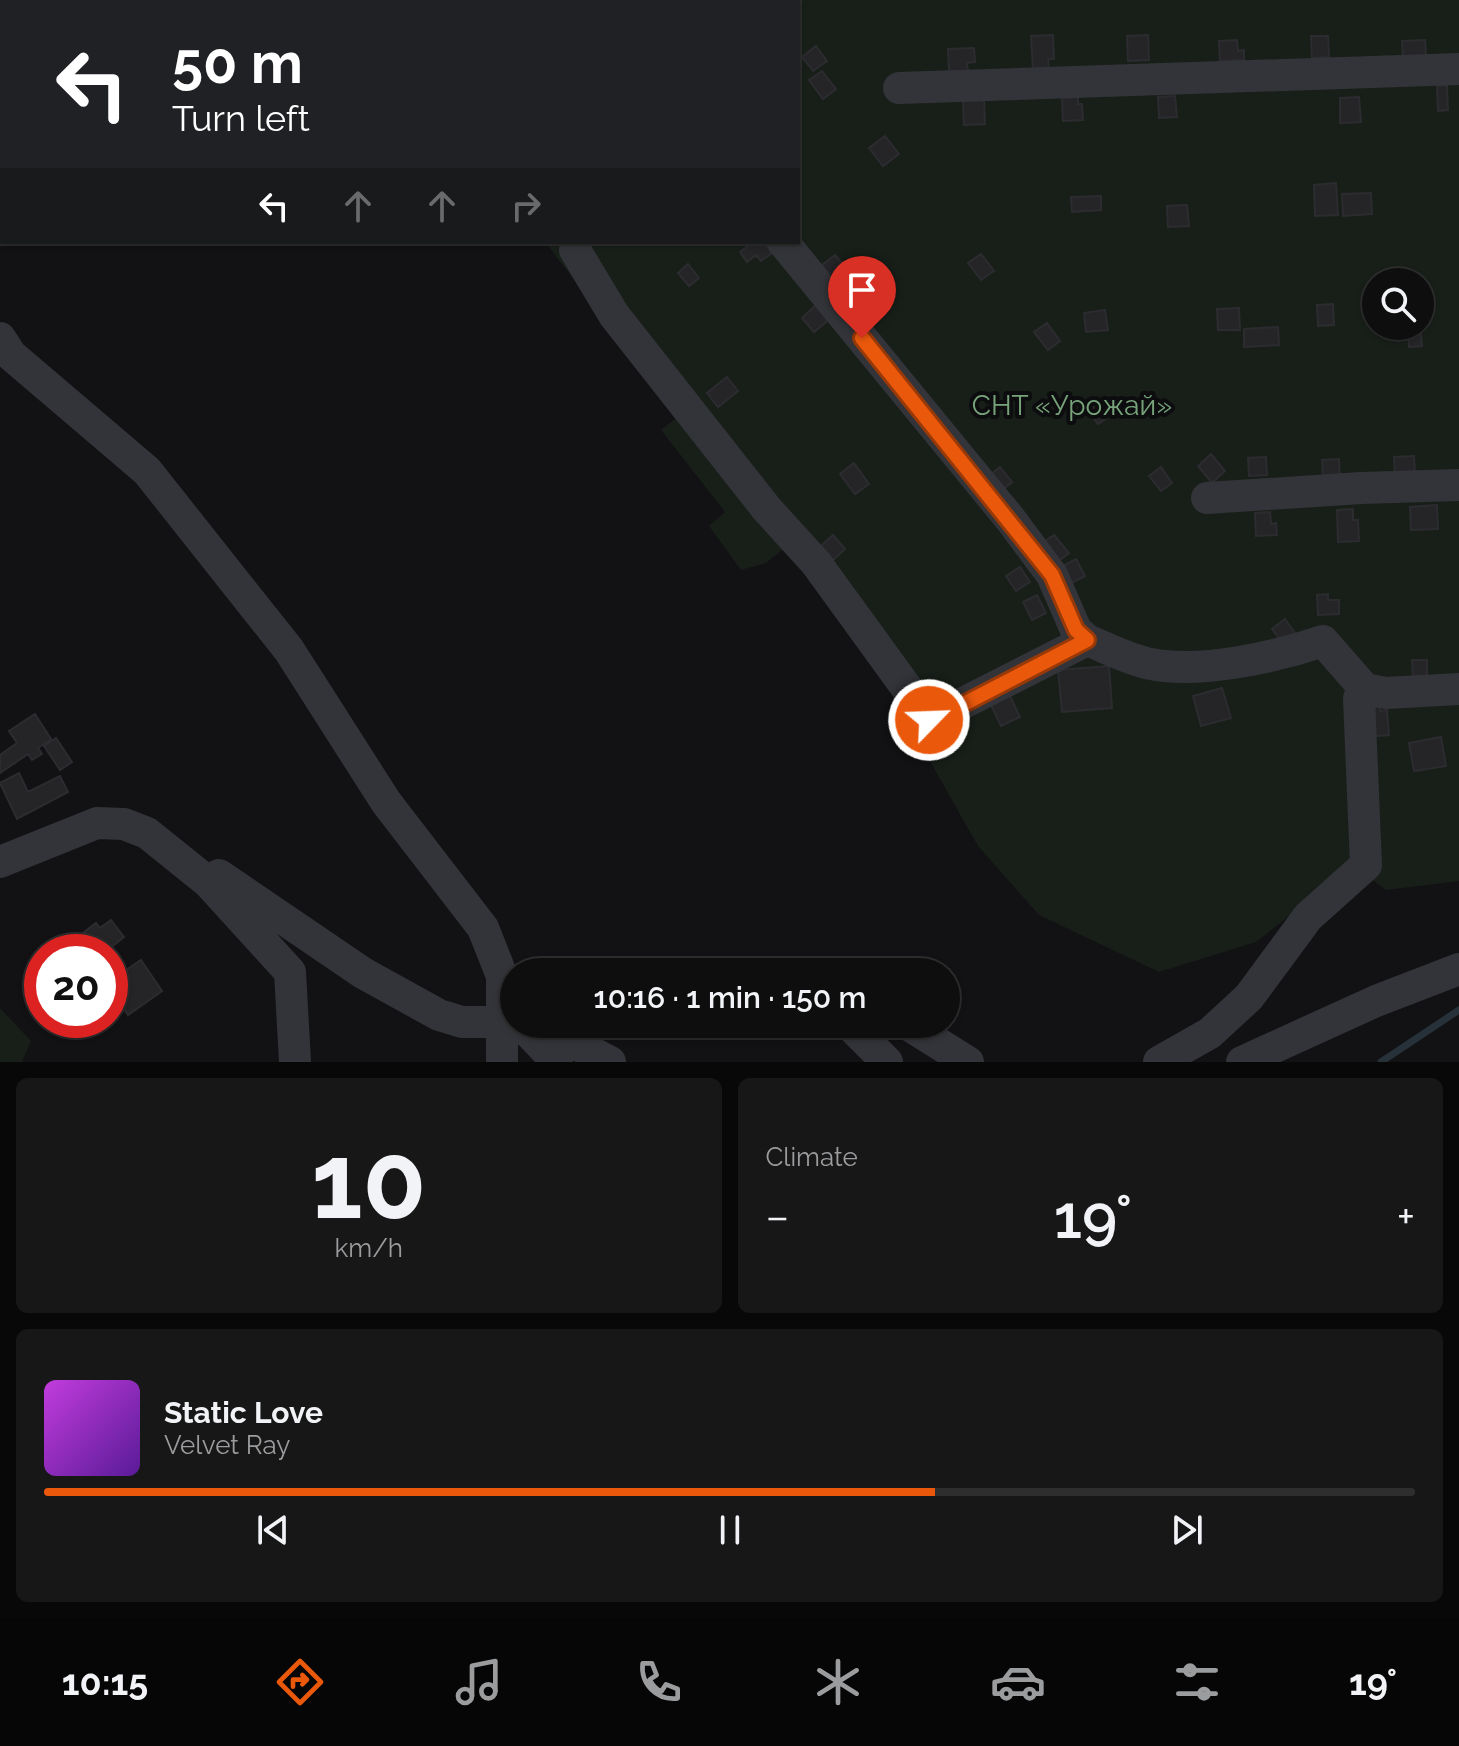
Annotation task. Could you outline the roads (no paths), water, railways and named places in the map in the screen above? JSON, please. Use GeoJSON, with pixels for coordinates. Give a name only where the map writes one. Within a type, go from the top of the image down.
{"type":"FeatureCollection","features":[{"type":"Feature","properties":{"kind":"street"},"geometry":{"type":"LineString","coordinates":[[899,88],[1459,69]]}},
{"type":"Feature","properties":{"kind":"street"},"geometry":{"type":"LineString","coordinates":[[785,244],[1019,531],[1052,575],[1076,630],[1087,640],[1150,664],[1189,667],[1282,655],[1323,641],[1365,689],[1386,693],[1459,689]]}},
{"type":"Feature","properties":{"kind":"street"},"geometry":{"type":"LineString","coordinates":[[575,250],[614,315],[766,508],[816,563],[930,720],[1087,640]]}},
{"type":"Feature","properties":{"kind":"street"},"geometry":{"type":"LineString","coordinates":[[0,338],[11,355],[147,471],[289,650],[386,802],[483,928],[500,971]]}},
{"type":"Feature","properties":{"kind":"street"},"geometry":{"type":"LineString","coordinates":[[1207,498],[1459,485]]}},
{"type":"Feature","properties":{"kind":"street"},"geometry":{"type":"LineString","coordinates":[[1159,1062],[1210,1033],[1249,997],[1308,917],[1366,865],[1359,698],[1365,689]]}},
{"type":"Feature","properties":{"kind":"street"},"geometry":{"type":"LineString","coordinates":[[0,862],[97,823],[124,824],[147,833],[202,864],[363,973],[439,1015],[462,1022],[500,1023]]}},
{"type":"Feature","properties":{"kind":"street"},"geometry":{"type":"LineString","coordinates":[[147,833],[208,882],[290,972],[295,1062]]}},
{"type":"Feature","properties":{"kind":"street"},"geometry":{"type":"LineString","coordinates":[[1242,1062],[1376,1001],[1459,969]]}},
{"type":"Feature","properties":{"kind":"street"},"geometry":{"type":"LineString","coordinates":[[502,1062],[508,1038]]}},
{"type":"Feature","properties":{"kind":"street"},"geometry":{"type":"LineString","coordinates":[[529,1038],[557,1062]]}},
{"type":"Feature","properties":{"kind":"street"},"geometry":{"type":"LineString","coordinates":[[565,1038],[610,1062]]}},
{"type":"Feature","properties":{"kind":"street"},"geometry":{"type":"LineString","coordinates":[[863,1038],[887,1062]]}},
{"type":"Feature","properties":{"kind":"street"},"geometry":{"type":"LineString","coordinates":[[929,1038],[968,1062]]}},
{"type":"Feature","properties":{"kind":"waterway"},"geometry":{"type":"LineString","coordinates":[[1381,1062],[1459,1010]]}},
{"type":"Feature","properties":{"kind":"park label","name":"СНТ «Урожай»"},"geometry":{"type":"Point","coordinates":[1072,405]}}]}
